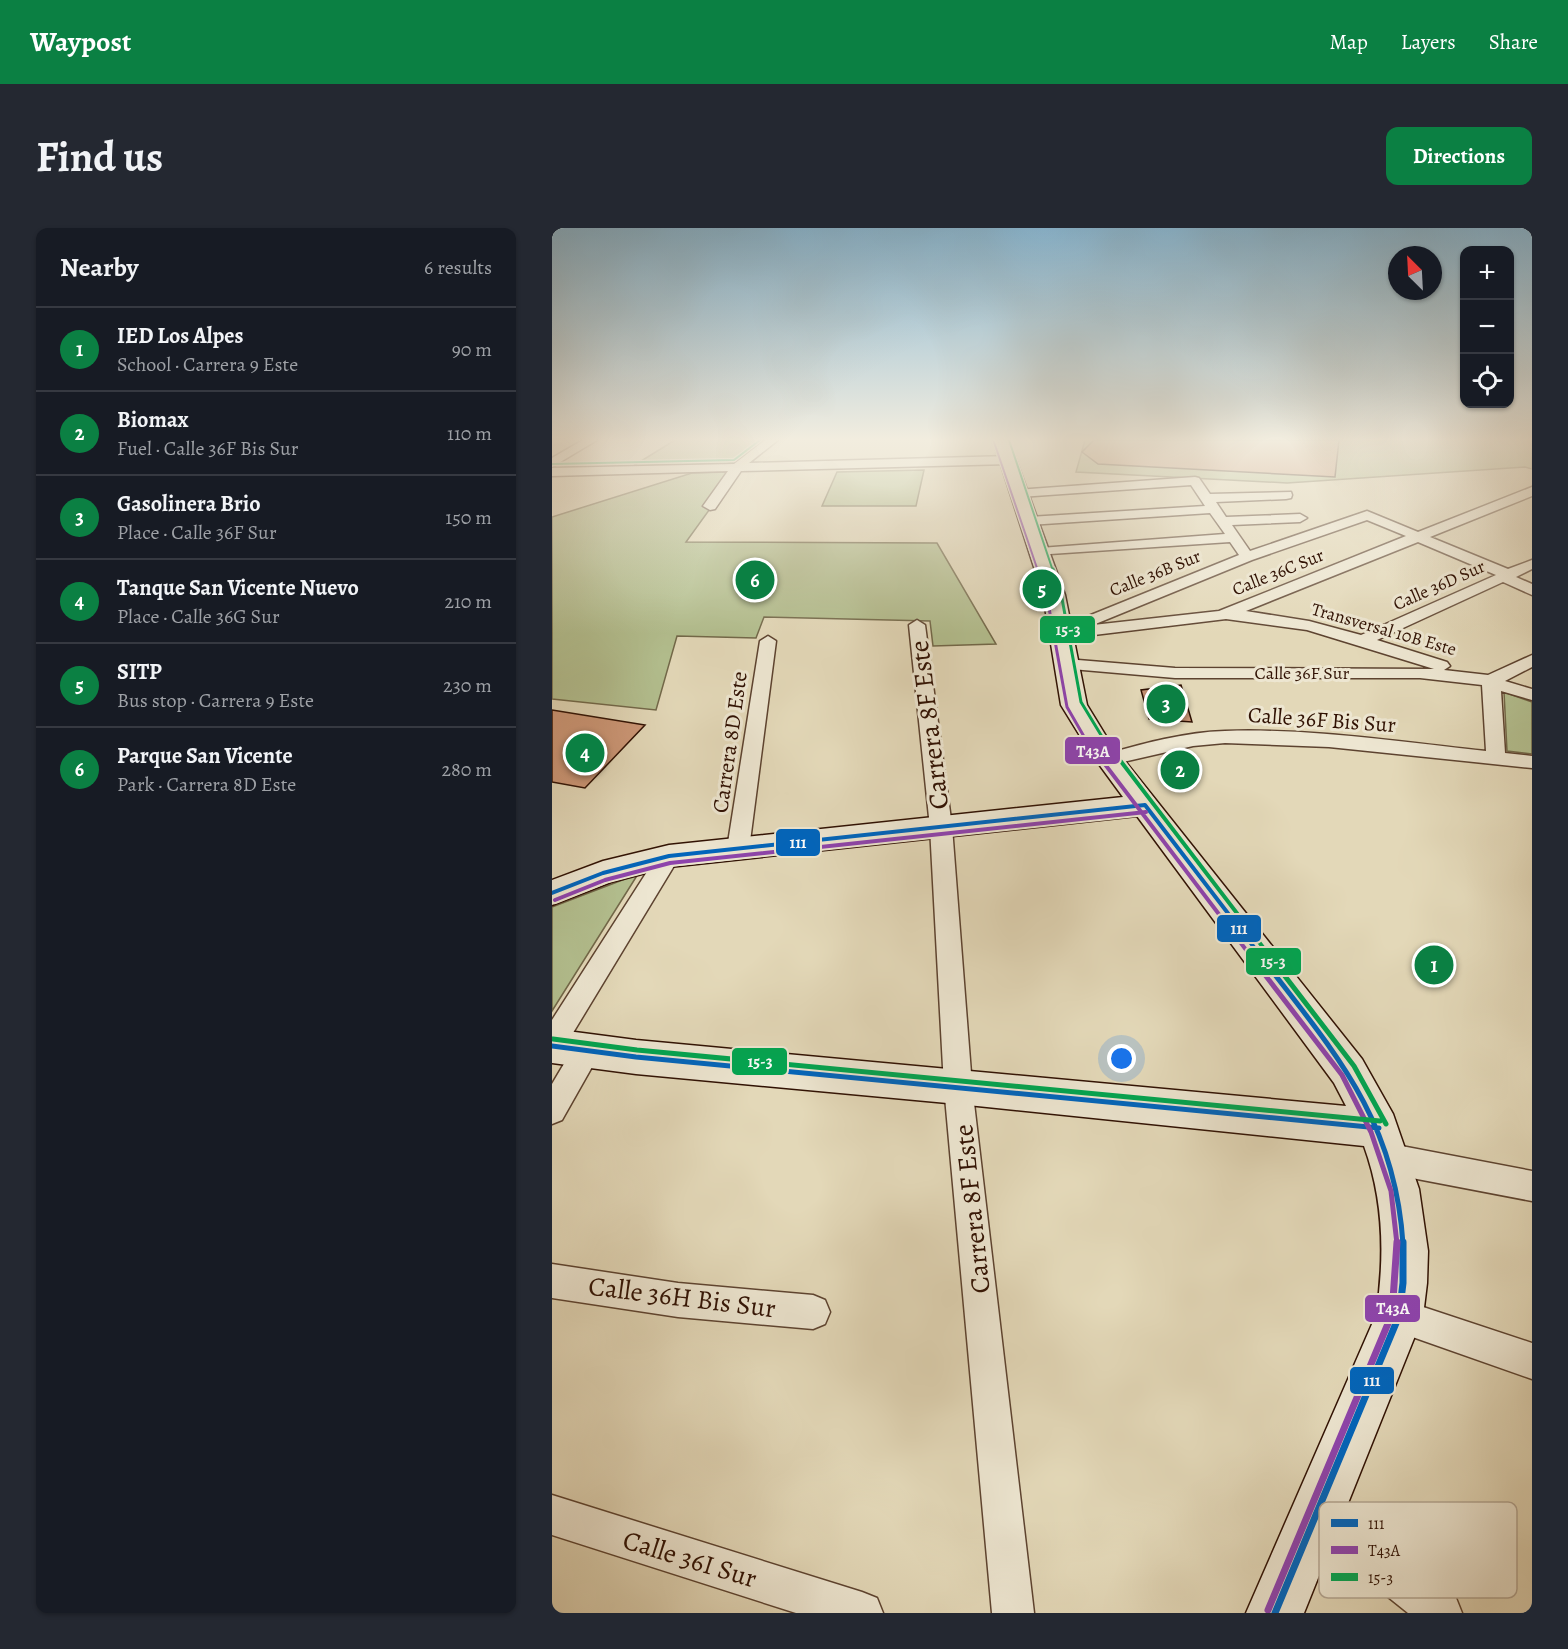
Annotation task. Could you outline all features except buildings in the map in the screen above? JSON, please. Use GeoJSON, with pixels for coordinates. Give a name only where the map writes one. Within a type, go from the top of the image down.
{"type":"FeatureCollection","features":[{"type":"Feature","properties":{"kind":"main road"},"geometry":{"type":"LineString","coordinates":[[1024,505],[1054,595],[1074,705],[1089,732],[1348,1071],[1384,1143],[1403,1214],[1406,1281],[1399,1316],[1321,1502]]}},
{"type":"Feature","properties":{"kind":"main road"},"geometry":{"type":"LineString","coordinates":[[552,892],[603,873],[669,856],[1145,805]]}},
{"type":"Feature","properties":{"kind":"main road"},"geometry":{"type":"LineString","coordinates":[[564,1047],[958,1086],[1384,1143]]}},
{"type":"Feature","properties":{"kind":"main road"},"geometry":{"type":"LineString","coordinates":[[1275,1613],[1319,1507]]}},
{"type":"Feature","properties":{"kind":"street"},"geometry":{"type":"LineString","coordinates":[[1029,521],[1203,505]]}},
{"type":"Feature","properties":{"kind":"street"},"geometry":{"type":"LineString","coordinates":[[1210,505],[1247,558]]}},
{"type":"Feature","properties":{"kind":"street","name":"Calle 36C Sur"},"geometry":{"type":"LineString","coordinates":[[1061,634],[1222,615],[1499,505]]}},
{"type":"Feature","properties":{"kind":"street","name":"Calle 36B Sur"},"geometry":{"type":"LineString","coordinates":[[1061,634],[1100,616],[1247,558],[1367,515],[1419,537]]}},
{"type":"Feature","properties":{"kind":"street"},"geometry":{"type":"LineString","coordinates":[[1222,521],[1300,518]]}},
{"type":"Feature","properties":{"kind":"street"},"geometry":{"type":"LineString","coordinates":[[1419,537],[1532,590]]}},
{"type":"Feature","properties":{"kind":"street"},"geometry":{"type":"LineString","coordinates":[[1040,552],[1233,538]]}},
{"type":"Feature","properties":{"kind":"street","name":"Calle 36D Sur"},"geometry":{"type":"LineString","coordinates":[[1361,641],[1532,564]]}},
{"type":"Feature","properties":{"kind":"street","name":"Transversal 10B Este"},"geometry":{"type":"LineString","coordinates":[[1222,615],[1272,619],[1361,641],[1532,695]]}},
{"type":"Feature","properties":{"kind":"street","name":"Carrera 8F Este"},"geometry":{"type":"LineString","coordinates":[[917,625],[941,827],[958,1086],[1013,1613]]}},
{"type":"Feature","properties":{"kind":"street","name":"Carrera 8D Este"},"geometry":{"type":"LineString","coordinates":[[738,849],[768,641]]}},
{"type":"Feature","properties":{"kind":"street"},"geometry":{"type":"LineString","coordinates":[[1496,758],[1491,681],[1532,660]]}},
{"type":"Feature","properties":{"kind":"street","name":"Calle 36F Sur"},"geometry":{"type":"LineString","coordinates":[[1066,664],[1175,673],[1420,673],[1491,681]]}},
{"type":"Feature","properties":{"kind":"street","name":"Calle 36F Bis Sur"},"geometry":{"type":"LineString","coordinates":[[1110,759],[1193,740],[1225,737],[1329,741],[1532,762]]}},
{"type":"Feature","properties":{"kind":"street"},"geometry":{"type":"LineString","coordinates":[[552,1110],[564,1047],[669,856]]}},
{"type":"Feature","properties":{"kind":"street"},"geometry":{"type":"LineString","coordinates":[[1384,1143],[1532,1186]]}},
{"type":"Feature","properties":{"kind":"street","name":"Calle 36H Bis Sur"},"geometry":{"type":"LineString","coordinates":[[552,1281],[678,1300],[813,1312]]}},
{"type":"Feature","properties":{"kind":"street"},"geometry":{"type":"LineString","coordinates":[[1399,1316],[1532,1360]]}},
{"type":"Feature","properties":{"kind":"street","name":"Calle 36I Sur"},"geometry":{"type":"LineString","coordinates":[[552,1515],[862,1613]]}},
{"type":"Feature","properties":{"kind":"street"},"geometry":{"type":"LineString","coordinates":[[1422,1598],[1441,1613]]}},
{"type":"Feature","properties":{"kind":"green space"},"geometry":{"type":"Polygon","coordinates":[[[591,505],[713,505],[686,542],[937,543],[996,644],[933,646],[930,621],[764,617],[756,638],[677,636],[656,710],[552,699],[552,517],[591,505]]]}},
{"type":"Feature","properties":{"kind":"green space"},"geometry":{"type":"Polygon","coordinates":[[[823,505],[916,505],[916,506],[823,505]]]}},
{"type":"Feature","properties":{"kind":"green space"},"geometry":{"type":"Polygon","coordinates":[[[1504,692],[1532,702],[1532,754],[1507,751],[1504,692]]]}},
{"type":"Feature","properties":{"kind":"green space"},"geometry":{"type":"Polygon","coordinates":[[[638,874],[552,1011],[552,907],[638,874]]]}},
{"type":"Feature","properties":{"kind":"transit line","name":"T43A"},"geometry":{"type":"LineString","coordinates":[[1015,505],[1047,597],[1067,707],[1093,751],[1342,1075],[1371,1132],[1391,1191],[1398,1251],[1392,1314],[1268,1610]]}},
{"type":"Feature","properties":{"kind":"transit line","name":"15-3"},"geometry":{"type":"LineString","coordinates":[[1031,505],[1061,593],[1081,702],[1105,742],[1354,1066],[1386,1124]]}},
{"type":"Feature","properties":{"kind":"transit line","name":"111"},"geometry":{"type":"LineString","coordinates":[[552,893],[603,873],[669,856],[1145,805],[1341,1060],[1379,1131],[1397,1190],[1402,1220],[1403,1251],[1403,1283],[1399,1316],[1321,1502]]}},
{"type":"Feature","properties":{"kind":"transit line","name":"T43A"},"geometry":{"type":"LineString","coordinates":[[555,900],[605,880],[670,863],[1146,812]]}},
{"type":"Feature","properties":{"kind":"transit line","name":"15-3"},"geometry":{"type":"LineString","coordinates":[[553,1039],[637,1050],[1380,1121]]}},
{"type":"Feature","properties":{"kind":"transit line","name":"111"},"geometry":{"type":"LineString","coordinates":[[552,1046],[636,1057],[1379,1128]]}},
{"type":"Feature","properties":{"kind":"transit line","name":"111"},"geometry":{"type":"LineString","coordinates":[[1275,1613],[1319,1508]]}},
{"type":"Feature","properties":{"kind":"place","name":"Parque San Vicente"},"geometry":{"type":"Point","coordinates":[755,580]}},
{"type":"Feature","properties":{"kind":"place","name":"SITP"},"geometry":{"type":"Point","coordinates":[1042,589]}},
{"type":"Feature","properties":{"kind":"place","name":"Gasolinera Brio"},"geometry":{"type":"Point","coordinates":[1166,704]}},
{"type":"Feature","properties":{"kind":"place","name":"Tanque San Vicente Nuevo"},"geometry":{"type":"Point","coordinates":[585,753]}},
{"type":"Feature","properties":{"kind":"place","name":"Biomax"},"geometry":{"type":"Point","coordinates":[1180,770]}},
{"type":"Feature","properties":{"kind":"place","name":"IED Los Alpes"},"geometry":{"type":"Point","coordinates":[1434,965]}}]}
